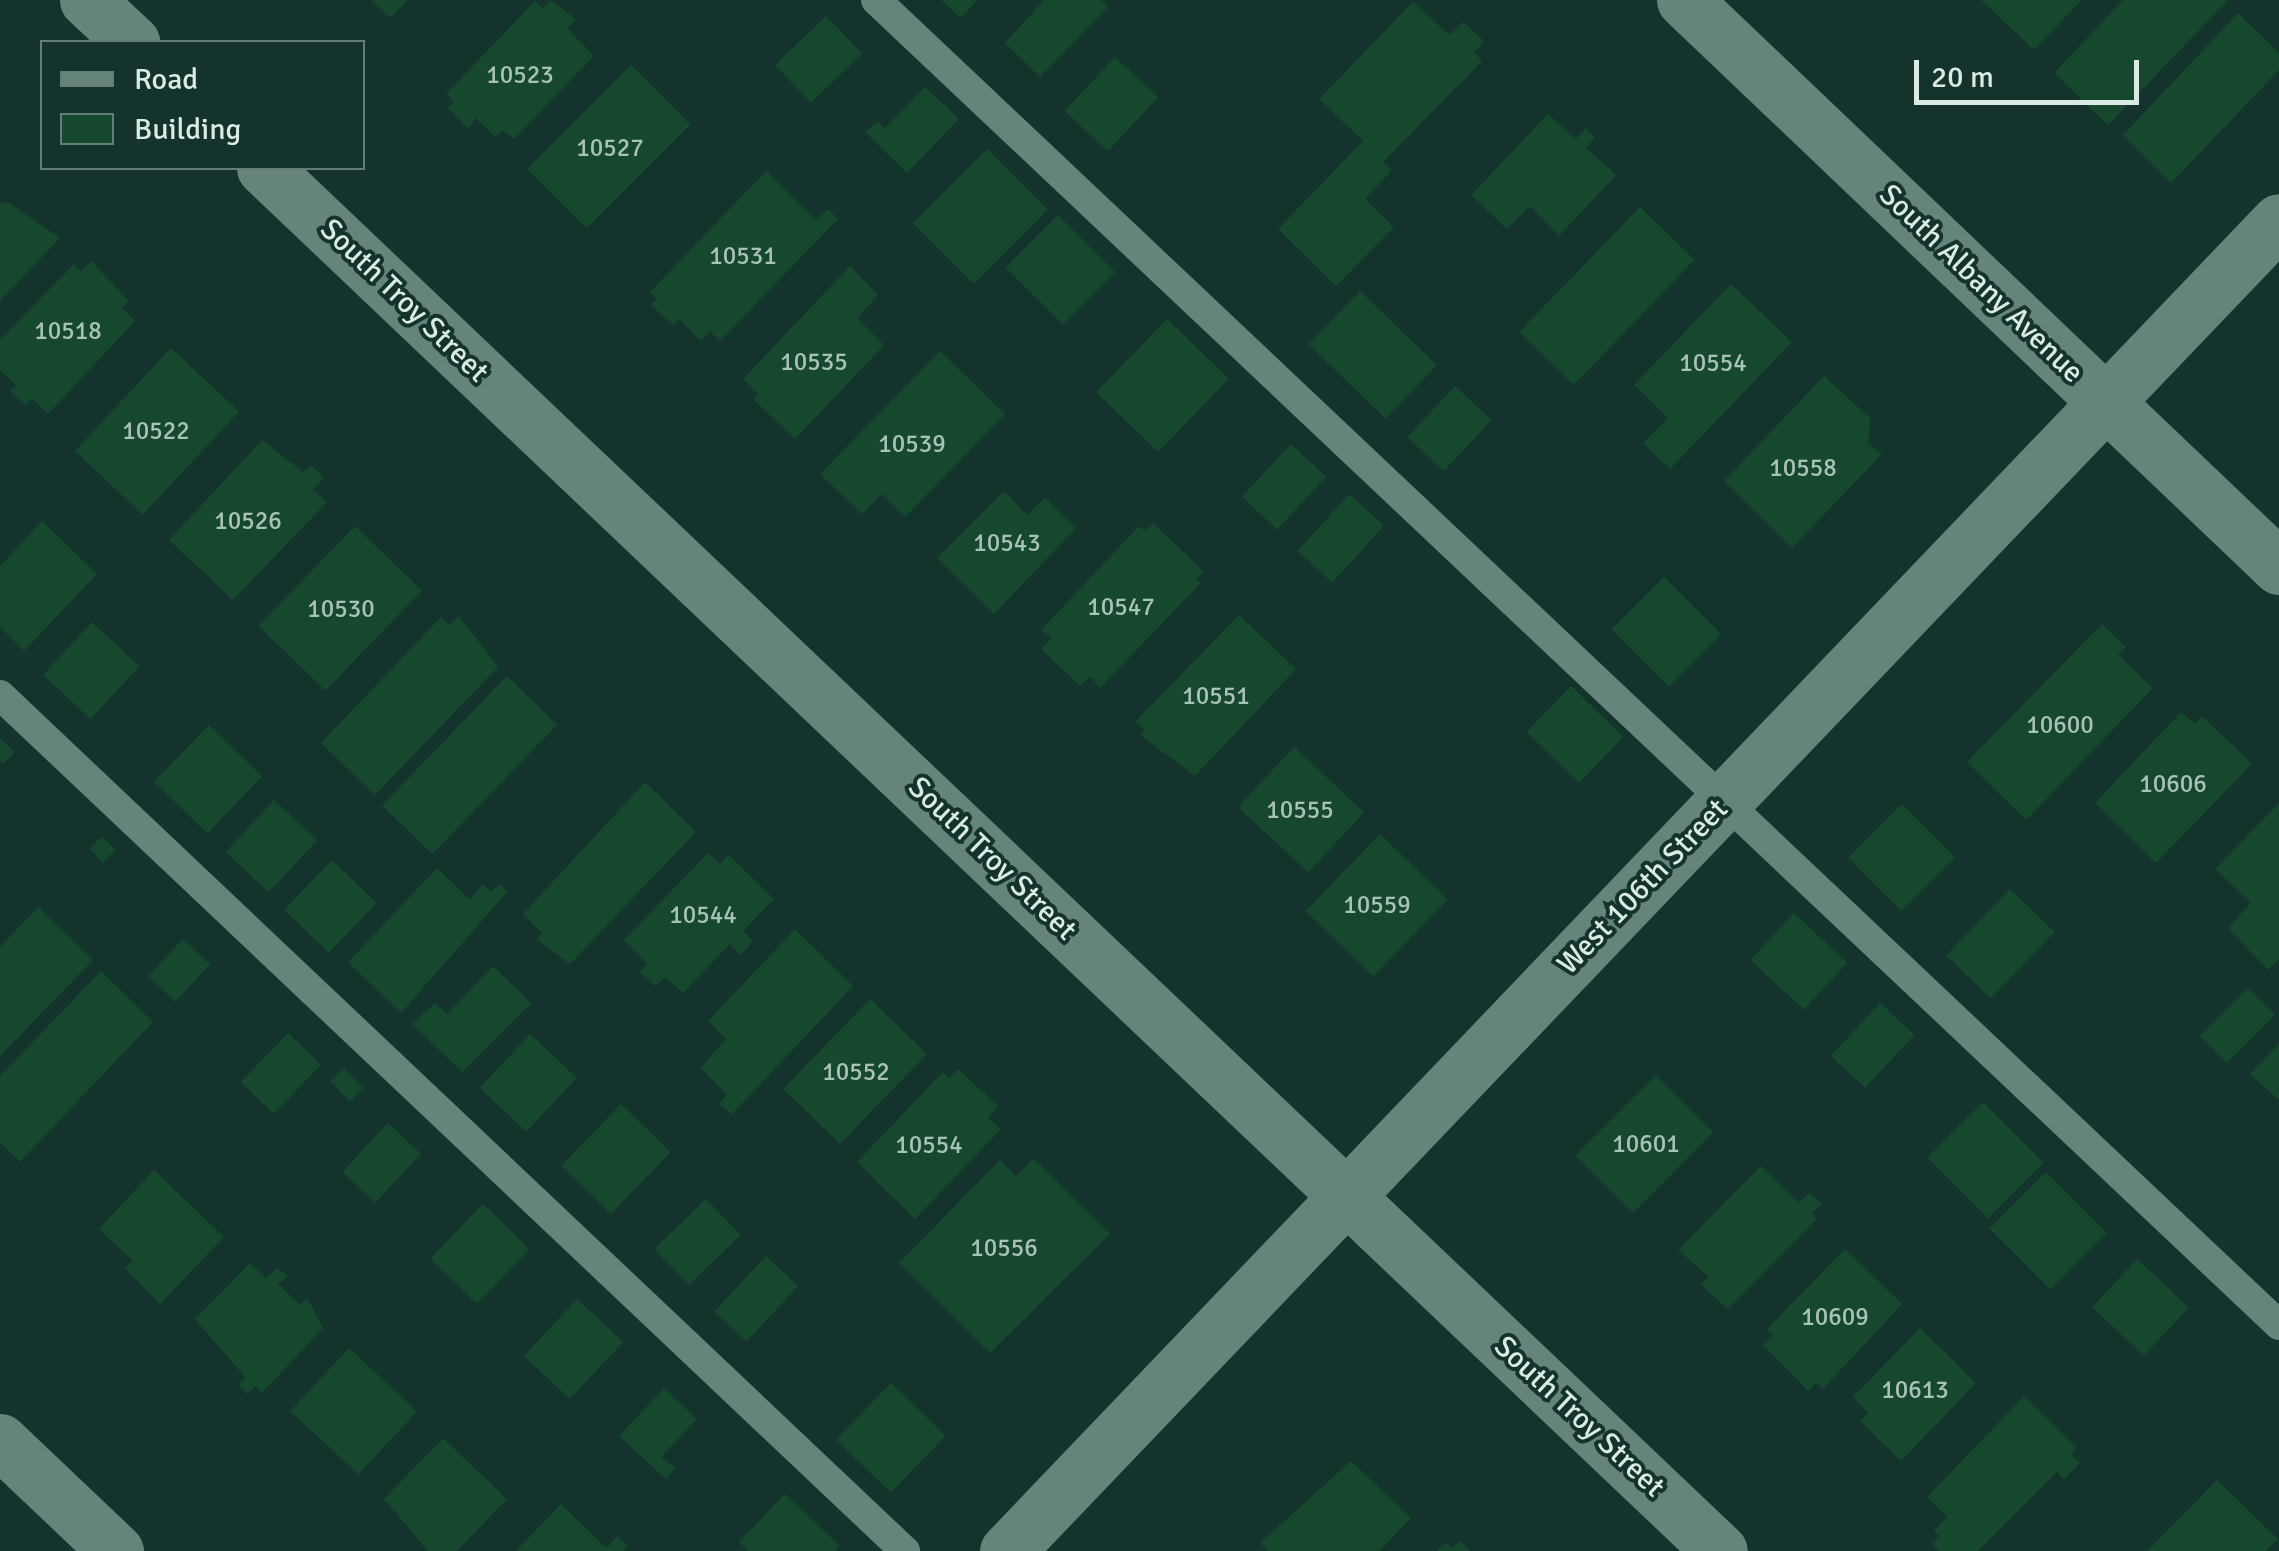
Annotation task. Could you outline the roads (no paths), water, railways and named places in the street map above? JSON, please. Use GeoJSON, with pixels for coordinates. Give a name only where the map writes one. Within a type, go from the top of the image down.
{"type":"FeatureCollection","features":[{"type":"Feature","properties":{"kind":"street"},"geometry":{"type":"LineString","coordinates":[[87,0],[130,40]]}},
{"type":"Feature","properties":{"kind":"street","name":"South Albany Avenue"},"geometry":{"type":"LineString","coordinates":[[1684,0],[2279,567]]}},
{"type":"Feature","properties":{"kind":"street","name":"South Troy Street"},"geometry":{"type":"LineString","coordinates":[[266,170],[1720,1551]]}},
{"type":"Feature","properties":{"kind":"street","name":"West 106th Street"},"geometry":{"type":"LineString","coordinates":[[1007,1551],[2279,221]]}},
{"type":"Feature","properties":{"kind":"street"},"geometry":{"type":"LineString","coordinates":[[0,1441],[116,1551]]}},
{"type":"Feature","properties":{"kind":"lane"},"geometry":{"type":"LineString","coordinates":[[876,0],[2279,1325]]}},
{"type":"Feature","properties":{"kind":"lane"},"geometry":{"type":"LineString","coordinates":[[0,695],[905,1551]]}}]}
